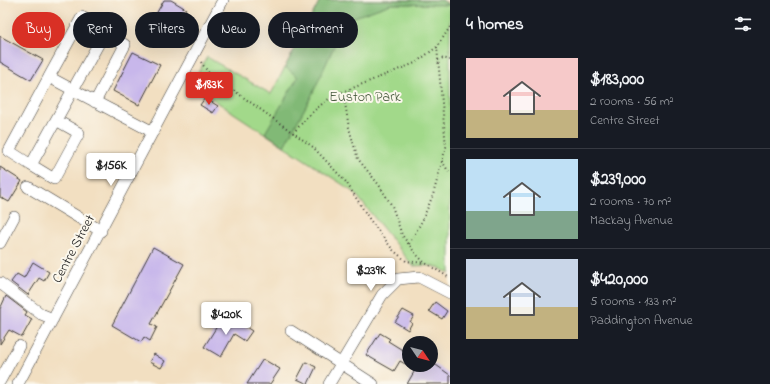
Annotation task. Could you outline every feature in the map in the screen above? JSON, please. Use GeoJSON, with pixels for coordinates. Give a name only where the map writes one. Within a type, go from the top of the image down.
{"type":"FeatureCollection","features":[{"type":"Feature","properties":{"kind":"street","name":"Centre Street"},"geometry":{"type":"LineString","coordinates":[[18,384],[223,0]]}},
{"type":"Feature","properties":{"kind":"street"},"geometry":{"type":"LineString","coordinates":[[56,120],[79,133],[54,179],[9,151],[73,34]]}},
{"type":"Feature","properties":{"kind":"street"},"geometry":{"type":"LineString","coordinates":[[31,165],[96,48]]}},
{"type":"Feature","properties":{"kind":"street"},"geometry":{"type":"LineString","coordinates":[[95,102],[123,48]]}},
{"type":"Feature","properties":{"kind":"street"},"geometry":{"type":"LineString","coordinates":[[50,77],[153,132]]}},
{"type":"Feature","properties":{"kind":"street"},"geometry":{"type":"LineString","coordinates":[[28,186],[101,231]]}},
{"type":"Feature","properties":{"kind":"street"},"geometry":{"type":"LineString","coordinates":[[0,243],[14,217]]}},
{"type":"Feature","properties":{"kind":"street"},"geometry":{"type":"LineString","coordinates":[[329,384],[382,296],[398,279],[419,277],[450,293]]}},
{"type":"Feature","properties":{"kind":"street"},"geometry":{"type":"LineString","coordinates":[[0,283],[41,314],[53,319]]}},
{"type":"Feature","properties":{"kind":"street"},"geometry":{"type":"LineString","coordinates":[[291,330],[373,384]]}},
{"type":"Feature","properties":{"kind":"street"},"geometry":{"type":"LineString","coordinates":[[0,380],[19,346]]}},
{"type":"Feature","properties":{"kind":"path"},"geometry":{"type":"LineString","coordinates":[[293,133],[314,110],[339,93],[415,63],[437,47],[450,26]]}},
{"type":"Feature","properties":{"kind":"path"},"geometry":{"type":"LineString","coordinates":[[408,244],[422,221],[433,195],[446,147],[437,47]]}},
{"type":"Feature","properties":{"kind":"path"},"geometry":{"type":"LineString","coordinates":[[195,52],[208,72],[313,147],[346,182],[370,220],[393,250],[406,261],[425,263]]}},
{"type":"Feature","properties":{"kind":"path"},"geometry":{"type":"LineString","coordinates":[[438,60],[443,58],[450,60]]}},
{"type":"Feature","properties":{"kind":"path"},"geometry":{"type":"LineString","coordinates":[[350,89],[344,103],[349,128],[358,159],[379,185],[392,206],[402,235],[414,253],[425,263],[450,278]]}},
{"type":"Feature","properties":{"kind":"path"},"geometry":{"type":"LineString","coordinates":[[442,161],[450,174]]}},
{"type":"Feature","properties":{"kind":"green space","name":"Euston Park"},"geometry":{"type":"Polygon","coordinates":[[[320,0],[442,0],[450,5],[450,274],[432,266],[413,266],[354,192],[191,85],[207,57],[271,94],[295,48],[358,48],[358,12],[314,12],[320,0]]]}},
{"type":"Feature","properties":{"kind":"green space"},"geometry":{"type":"Polygon","coordinates":[[[320,0],[442,0],[450,5],[391,4],[358,16],[358,12],[314,12],[320,0]]]}},
{"type":"Feature","properties":{"kind":"green space"},"geometry":{"type":"Polygon","coordinates":[[[295,48],[333,48],[311,97],[284,146],[265,133],[298,77],[285,67],[295,48]]]}},
{"type":"Feature","properties":{"kind":"building"},"geometry":{"type":"Polygon","coordinates":[[[164,0],[171,0],[186,9],[184,12],[157,12],[164,0]]]}},
{"type":"Feature","properties":{"kind":"building"},"geometry":{"type":"Polygon","coordinates":[[[0,36],[12,43],[12,48],[22,48],[43,60],[31,80],[0,62],[0,36]]]}},
{"type":"Feature","properties":{"kind":"building"},"geometry":{"type":"Polygon","coordinates":[[[133,52],[160,65],[139,105],[113,91],[133,52]]]}},
{"type":"Feature","properties":{"kind":"building"},"geometry":{"type":"Polygon","coordinates":[[[205,98],[218,106],[213,113],[200,105],[205,98]]]}},
{"type":"Feature","properties":{"kind":"building"},"geometry":{"type":"Polygon","coordinates":[[[0,167],[22,181],[9,202],[0,197],[0,167]]]}},
{"type":"Feature","properties":{"kind":"building"},"geometry":{"type":"Polygon","coordinates":[[[153,247],[184,264],[151,324],[157,327],[150,341],[144,337],[141,342],[112,325],[153,247]]]}},
{"type":"Feature","properties":{"kind":"building"},"geometry":{"type":"Polygon","coordinates":[[[33,262],[49,272],[44,281],[39,278],[28,295],[11,282],[17,274],[24,278],[33,262]]]}},
{"type":"Feature","properties":{"kind":"building"},"geometry":{"type":"Polygon","coordinates":[[[6,296],[27,312],[25,315],[32,319],[22,337],[9,330],[0,344],[0,309],[6,296]]]}},
{"type":"Feature","properties":{"kind":"building"},"geometry":{"type":"Polygon","coordinates":[[[435,302],[447,311],[442,319],[429,311],[435,302]]]}},
{"type":"Feature","properties":{"kind":"building"},"geometry":{"type":"Polygon","coordinates":[[[403,310],[414,316],[410,322],[412,323],[408,330],[395,322],[403,310]]]}},
{"type":"Feature","properties":{"kind":"building"},"geometry":{"type":"Polygon","coordinates":[[[224,315],[241,327],[243,325],[252,331],[245,341],[234,334],[221,357],[204,347],[224,315]]]}},
{"type":"Feature","properties":{"kind":"building"},"geometry":{"type":"Polygon","coordinates":[[[380,333],[390,339],[388,341],[402,350],[402,362],[400,361],[394,371],[366,355],[380,333]]]}},
{"type":"Feature","properties":{"kind":"building"},"geometry":{"type":"Polygon","coordinates":[[[154,354],[165,361],[161,368],[149,362],[154,354]]]}},
{"type":"Feature","properties":{"kind":"building"},"geometry":{"type":"Polygon","coordinates":[[[263,359],[280,369],[270,384],[247,384],[263,359]]]}},
{"type":"Feature","properties":{"kind":"building"},"geometry":{"type":"Polygon","coordinates":[[[306,362],[316,367],[308,384],[297,379],[306,362]]]}},
{"type":"Feature","properties":{"kind":"building"},"geometry":{"type":"Polygon","coordinates":[[[438,366],[450,375],[450,384],[407,384],[414,372],[438,372],[438,366]]]}}]}
